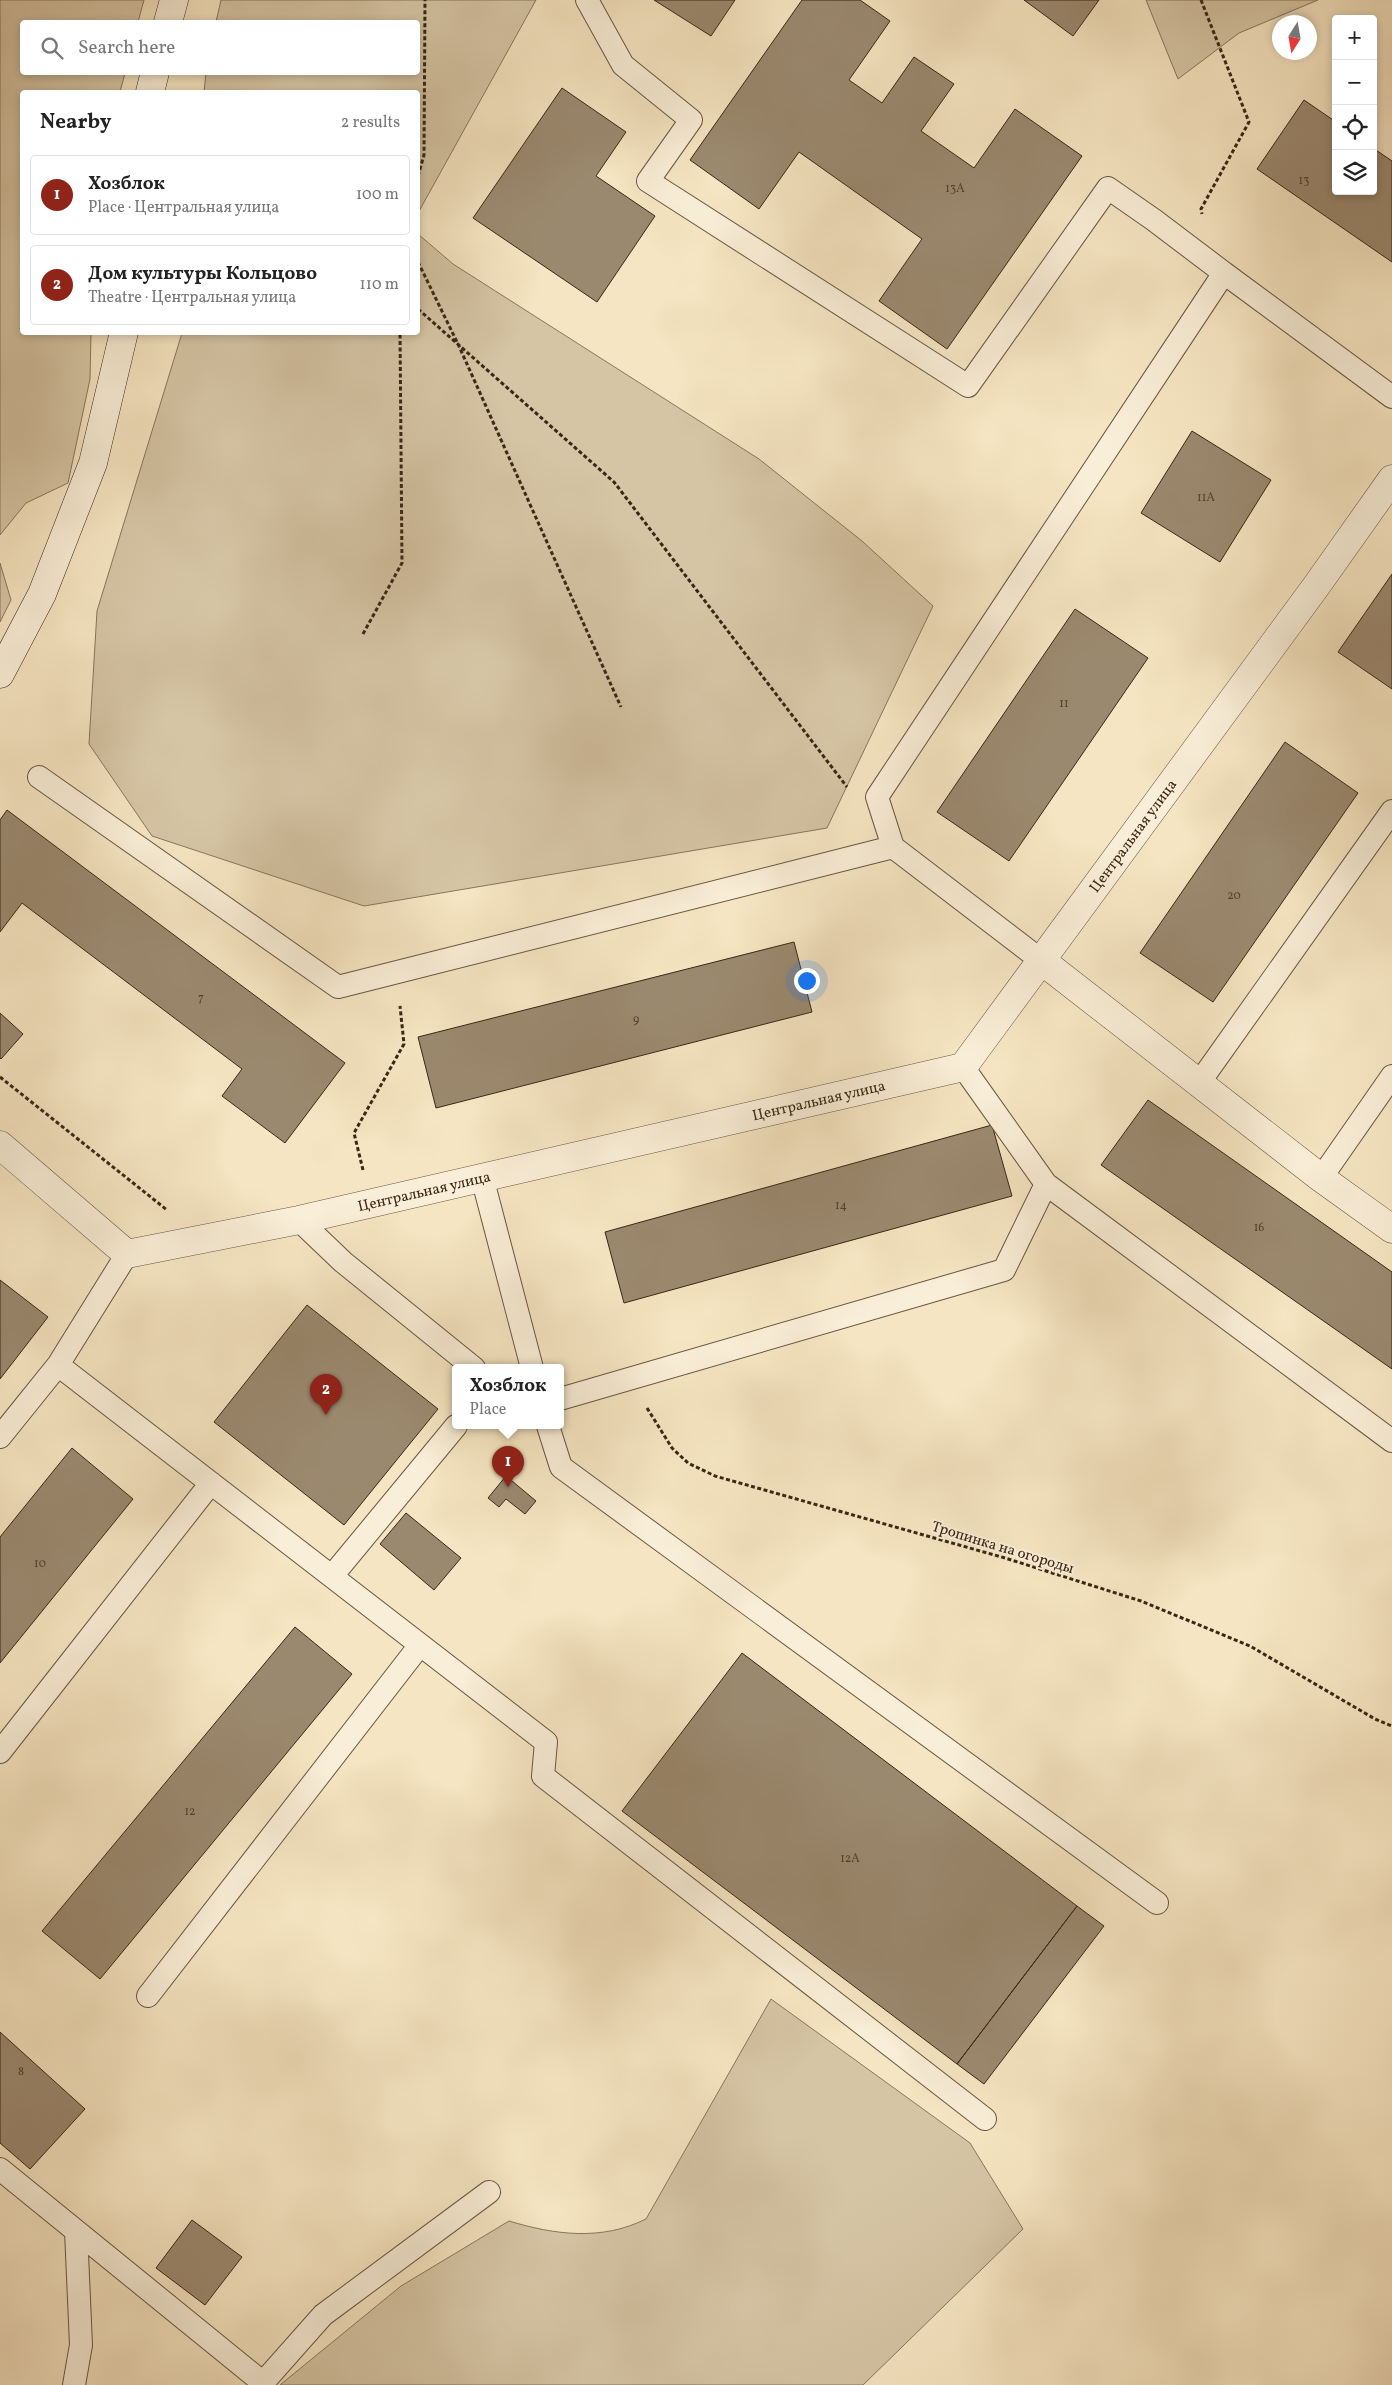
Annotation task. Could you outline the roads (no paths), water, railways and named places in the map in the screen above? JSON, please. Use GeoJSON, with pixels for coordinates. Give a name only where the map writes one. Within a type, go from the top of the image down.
{"type":"FeatureCollection","features":[{"type":"Feature","properties":{"kind":"street"},"geometry":{"type":"LineString","coordinates":[[169,20],[174,0]]}},
{"type":"Feature","properties":{"kind":"street"},"geometry":{"type":"LineString","coordinates":[[150,90],[154,75]]}},
{"type":"Feature","properties":{"kind":"street"},"geometry":{"type":"LineString","coordinates":[[0,674],[42,594],[93,463],[123,335]]}},
{"type":"Feature","properties":{"kind":"street","name":"Центральная улица"},"geometry":{"type":"LineString","coordinates":[[127,1254],[299,1220],[963,1067],[1317,585],[1392,479]]}},
{"type":"Feature","properties":{"kind":"street"},"geometry":{"type":"LineString","coordinates":[[1042,961],[1321,1178],[1392,1229]]}},
{"type":"Feature","properties":{"kind":"street"},"geometry":{"type":"LineString","coordinates":[[0,1144],[127,1254]]}},
{"type":"Feature","properties":{"kind":"lane"},"geometry":{"type":"LineString","coordinates":[[587,0],[623,65],[691,120],[648,181],[968,386],[1108,188],[1392,397]]}},
{"type":"Feature","properties":{"kind":"lane"},"geometry":{"type":"LineString","coordinates":[[1042,961],[893,847],[877,797],[1224,273]]}},
{"type":"Feature","properties":{"kind":"lane"},"geometry":{"type":"LineString","coordinates":[[39,777],[338,987],[893,847]]}},
{"type":"Feature","properties":{"kind":"lane"},"geometry":{"type":"LineString","coordinates":[[1199,1083],[1392,811]]}},
{"type":"Feature","properties":{"kind":"lane"},"geometry":{"type":"LineString","coordinates":[[963,1067],[1046,1184],[1392,1441]]}},
{"type":"Feature","properties":{"kind":"lane"},"geometry":{"type":"LineString","coordinates":[[1321,1178],[1392,1076]]}},
{"type":"Feature","properties":{"kind":"lane"},"geometry":{"type":"LineString","coordinates":[[482,1177],[531,1364]]}},
{"type":"Feature","properties":{"kind":"lane"},"geometry":{"type":"LineString","coordinates":[[564,1398],[1004,1270],[1046,1184]]}},
{"type":"Feature","properties":{"kind":"lane"},"geometry":{"type":"LineString","coordinates":[[299,1220],[343,1262],[469,1364]]}},
{"type":"Feature","properties":{"kind":"lane"},"geometry":{"type":"LineString","coordinates":[[0,1437],[58,1365],[127,1254]]}},
{"type":"Feature","properties":{"kind":"lane"},"geometry":{"type":"LineString","coordinates":[[58,1365],[546,1742],[543,1776],[986,2119]]}},
{"type":"Feature","properties":{"kind":"lane"},"geometry":{"type":"LineString","coordinates":[[332,1576],[454,1429]]}},
{"type":"Feature","properties":{"kind":"lane"},"geometry":{"type":"LineString","coordinates":[[549,1429],[561,1467],[1157,1903]]}},
{"type":"Feature","properties":{"kind":"lane"},"geometry":{"type":"LineString","coordinates":[[0,1752],[211,1483]]}},
{"type":"Feature","properties":{"kind":"lane"},"geometry":{"type":"LineString","coordinates":[[148,1996],[420,1646]]}},
{"type":"Feature","properties":{"kind":"lane"},"geometry":{"type":"LineString","coordinates":[[0,2169],[262,2384],[323,2315],[489,2192]]}},
{"type":"Feature","properties":{"kind":"lane"},"geometry":{"type":"LineString","coordinates":[[74,2385],[81,2345],[76,2231]]}},
{"type":"Feature","properties":{"kind":"place","name":"Дом культуры Кольцово"},"geometry":{"type":"Point","coordinates":[326,1415]}},
{"type":"Feature","properties":{"kind":"place","name":"Хозблок"},"geometry":{"type":"Point","coordinates":[508,1487]}}]}
